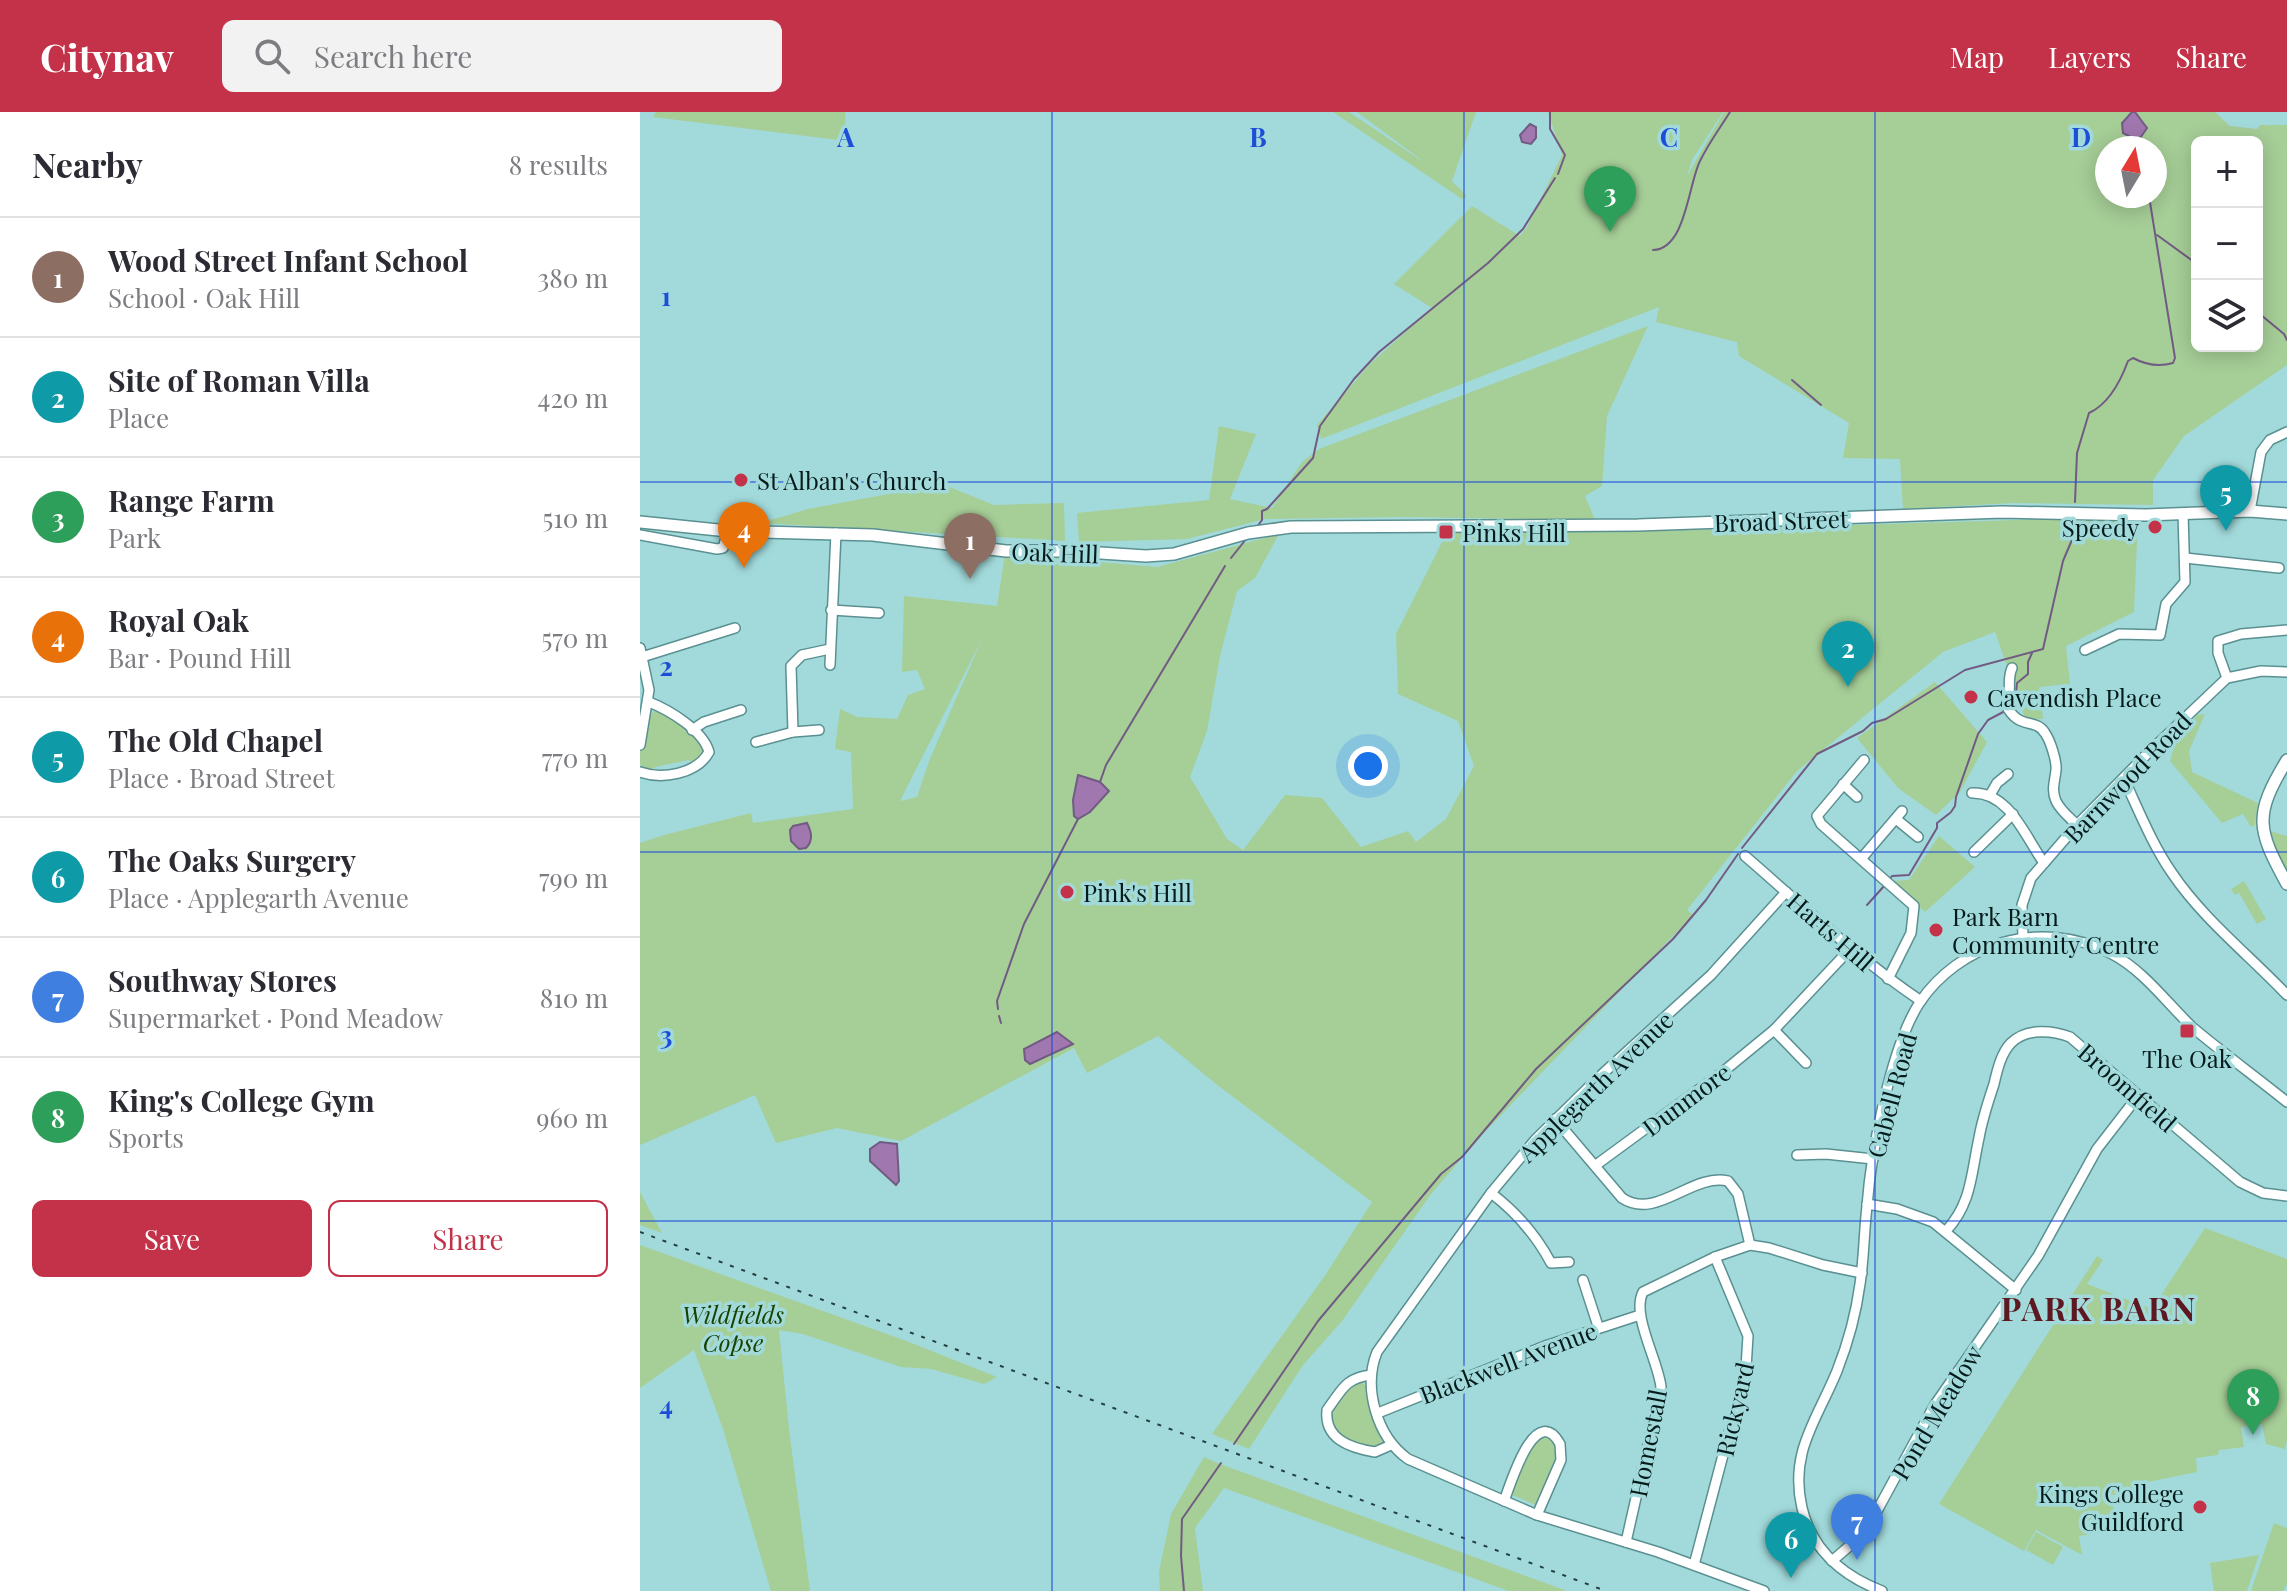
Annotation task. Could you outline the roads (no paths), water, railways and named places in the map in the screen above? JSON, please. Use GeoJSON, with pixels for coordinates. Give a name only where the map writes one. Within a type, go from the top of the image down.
{"type":"FeatureCollection","features":[{"type":"Feature","properties":{"kind":"street"},"geometry":{"type":"LineString","coordinates":[[2250,511],[2261,452],[2270,440],[2287,432]]}},
{"type":"Feature","properties":{"kind":"street","name":"Broad Street"},"geometry":{"type":"LineString","coordinates":[[1275,529],[1638,525],[1911,514],[2250,511],[2287,514]]}},
{"type":"Feature","properties":{"kind":"street"},"geometry":{"type":"LineString","coordinates":[[2085,650],[2119,634],[2160,635],[2166,604],[2185,582],[2183,513]]}},
{"type":"Feature","properties":{"kind":"street","name":"Oak Hill"},"geometry":{"type":"LineString","coordinates":[[640,522],[728,531],[905,538],[1006,551],[1146,556],[1174,554],[1275,529]]}},
{"type":"Feature","properties":{"kind":"street"},"geometry":{"type":"LineString","coordinates":[[640,535],[717,549],[723,548],[728,531]]}},
{"type":"Feature","properties":{"kind":"street"},"geometry":{"type":"LineString","coordinates":[[830,665],[836,533]]}},
{"type":"Feature","properties":{"kind":"street"},"geometry":{"type":"LineString","coordinates":[[2185,558],[2279,568]]}},
{"type":"Feature","properties":{"kind":"street"},"geometry":{"type":"LineString","coordinates":[[831,610],[879,613]]}},
{"type":"Feature","properties":{"kind":"street"},"geometry":{"type":"LineString","coordinates":[[640,745],[649,702],[641,653],[735,628]]}},
{"type":"Feature","properties":{"kind":"street"},"geometry":{"type":"LineString","coordinates":[[2287,630],[2241,634],[2218,641],[2218,653],[2227,678],[2261,671],[2287,672]]}},
{"type":"Feature","properties":{"kind":"street"},"geometry":{"type":"LineString","coordinates":[[793,732],[791,666],[802,655],[830,649]]}},
{"type":"Feature","properties":{"kind":"street"},"geometry":{"type":"LineString","coordinates":[[2012,668],[2008,678],[2011,694],[2006,705],[2012,717],[2037,725],[2046,733],[2057,767],[2053,779],[2057,804],[2077,825]]}},
{"type":"Feature","properties":{"kind":"street","name":"Barnwood Road"},"geometry":{"type":"LineString","coordinates":[[2023,938],[2027,883],[2077,825],[2227,678]]}},
{"type":"Feature","properties":{"kind":"street"},"geometry":{"type":"LineString","coordinates":[[640,772],[649,775],[676,773],[692,769],[707,756],[708,747],[692,730],[649,702]]}},
{"type":"Feature","properties":{"kind":"street"},"geometry":{"type":"LineString","coordinates":[[692,730],[704,722],[741,710]]}},
{"type":"Feature","properties":{"kind":"street"},"geometry":{"type":"LineString","coordinates":[[756,742],[793,732],[819,730]]}},
{"type":"Feature","properties":{"kind":"street"},"geometry":{"type":"LineString","coordinates":[[1864,760],[1817,816],[1821,824],[1914,906],[1911,933],[1888,979]]}},
{"type":"Feature","properties":{"kind":"street"},"geometry":{"type":"LineString","coordinates":[[2287,760],[2271,789],[2262,823],[2266,844],[2287,884]]}},
{"type":"Feature","properties":{"kind":"street"},"geometry":{"type":"LineString","coordinates":[[1990,795],[1997,783],[2008,774]]}},
{"type":"Feature","properties":{"kind":"street"},"geometry":{"type":"LineString","coordinates":[[2124,779],[2153,842],[2173,876],[2211,920],[2287,995]]}},
{"type":"Feature","properties":{"kind":"street"},"geometry":{"type":"LineString","coordinates":[[1843,784],[1857,797]]}},
{"type":"Feature","properties":{"kind":"street"},"geometry":{"type":"LineString","coordinates":[[1972,793],[1990,795],[2013,814],[2020,822],[2027,841],[2044,863]]}},
{"type":"Feature","properties":{"kind":"street"},"geometry":{"type":"LineString","coordinates":[[1974,852],[2013,814]]}},
{"type":"Feature","properties":{"kind":"street"},"geometry":{"type":"LineString","coordinates":[[1861,859],[1899,815],[1918,837]]}},
{"type":"Feature","properties":{"kind":"street","name":"Harts Hill"},"geometry":{"type":"LineString","coordinates":[[1745,856],[1888,979],[1921,1001]]}},
{"type":"Feature","properties":{"kind":"street","name":"Applegarth Avenue"},"geometry":{"type":"LineString","coordinates":[[1371,1375],[1377,1352],[1491,1193],[1555,1119],[1711,975],[1786,892]]}},
{"type":"Feature","properties":{"kind":"street","name":"Cabell Road"},"geometry":{"type":"LineString","coordinates":[[1832,1561],[1808,1527],[1798,1485],[1802,1448],[1844,1351],[1862,1273],[1873,1159],[1897,1057],[1908,1024],[1921,1001],[1943,976],[1967,957],[1998,943],[2047,936],[2070,939],[2118,957],[2193,1027],[2287,1102]]}},
{"type":"Feature","properties":{"kind":"street","name":"Dunmore"},"geometry":{"type":"LineString","coordinates":[[1596,1165],[1724,1071],[1774,1030],[1851,948]]}},
{"type":"Feature","properties":{"kind":"street"},"geometry":{"type":"LineString","coordinates":[[1774,1030],[1808,1064]]}},
{"type":"Feature","properties":{"kind":"street","name":"Broomfield"},"geometry":{"type":"LineString","coordinates":[[1946,1231],[1959,1217],[1967,1197],[1982,1121],[2000,1063],[2011,1043],[2025,1035],[2045,1031],[2070,1037],[2240,1182],[2263,1193],[2287,1196]]}},
{"type":"Feature","properties":{"kind":"street","name":"Pond Meadow"},"geometry":{"type":"LineString","coordinates":[[1832,1561],[1854,1542],[1877,1511],[1934,1406],[2045,1245],[2097,1149],[2138,1096]]}},
{"type":"Feature","properties":{"kind":"street"},"geometry":{"type":"LineString","coordinates":[[1555,1119],[1622,1198],[1638,1205],[1645,1206],[1709,1181],[1728,1181],[1738,1194],[1750,1245]]}},
{"type":"Feature","properties":{"kind":"street"},"geometry":{"type":"LineString","coordinates":[[1797,1155],[1826,1154],[1873,1159]]}},
{"type":"Feature","properties":{"kind":"street"},"geometry":{"type":"LineString","coordinates":[[1491,1193],[1507,1205],[1539,1241],[1547,1266],[1569,1262]]}},
{"type":"Feature","properties":{"kind":"street"},"geometry":{"type":"LineString","coordinates":[[1867,1204],[1920,1216],[1946,1231],[2016,1290]]}},
{"type":"Feature","properties":{"kind":"street"},"geometry":{"type":"LineString","coordinates":[[1640,1315],[1639,1303],[1643,1292],[1715,1257],[1750,1245],[1862,1273]]}},
{"type":"Feature","properties":{"kind":"street","name":"Rickyard"},"geometry":{"type":"LineString","coordinates":[[1694,1565],[1746,1368],[1748,1346],[1743,1322],[1715,1257]]}},
{"type":"Feature","properties":{"kind":"street"},"geometry":{"type":"LineString","coordinates":[[1583,1280],[1598,1326]]}},
{"type":"Feature","properties":{"kind":"street","name":"Blackwell Avenue"},"geometry":{"type":"LineString","coordinates":[[1378,1413],[1598,1326],[1640,1315]]}},
{"type":"Feature","properties":{"kind":"street","name":"Homestall"},"geometry":{"type":"LineString","coordinates":[[1626,1542],[1661,1387],[1640,1315]]}},
{"type":"Feature","properties":{"kind":"street"},"geometry":{"type":"LineString","coordinates":[[1391,1445],[1375,1452],[1337,1440],[1332,1435],[1327,1410],[1348,1381],[1371,1375],[1378,1413],[1391,1445],[1408,1459],[1537,1515],[1626,1542],[1764,1591]]}},
{"type":"Feature","properties":{"kind":"street"},"geometry":{"type":"LineString","coordinates":[[1504,1501],[1530,1440],[1543,1433],[1551,1434],[1560,1444],[1561,1460],[1537,1515]]}},
{"type":"Feature","properties":{"kind":"street"},"geometry":{"type":"LineString","coordinates":[[1832,1561],[1865,1588],[1882,1591]]}},
{"type":"Feature","properties":{"kind":"waterway"},"geometry":{"type":"LineString","coordinates":[[1550,112],[1550,129],[1565,155],[1558,174]]}},
{"type":"Feature","properties":{"kind":"waterway"},"geometry":{"type":"LineString","coordinates":[[1653,250],[1664,247],[1673,239],[1700,161],[1730,112]]}},
{"type":"Feature","properties":{"kind":"waterway"},"geometry":{"type":"LineString","coordinates":[[1257,527],[1262,520],[1262,511],[1313,458],[1320,426],[1354,379],[1379,352],[1488,263],[1523,229],[1555,178]]}},
{"type":"Feature","properties":{"kind":"waterway"},"geometry":{"type":"LineString","coordinates":[[2075,502],[2077,453],[2089,413],[2108,398],[2128,361],[2133,358],[2148,364],[2163,365],[2173,363],[2175,358],[2151,208]]}},
{"type":"Feature","properties":{"kind":"waterway"},"geometry":{"type":"LineString","coordinates":[[2157,235],[2191,260]]}},
{"type":"Feature","properties":{"kind":"waterway"},"geometry":{"type":"LineString","coordinates":[[2263,317],[2287,340]]}},
{"type":"Feature","properties":{"kind":"waterway"},"geometry":{"type":"LineString","coordinates":[[1792,380],[1821,405]]}},
{"type":"Feature","properties":{"kind":"waterway"},"geometry":{"type":"LineString","coordinates":[[1742,848],[1817,754],[1863,731],[1872,723],[1886,719],[1965,670],[2043,649],[2063,561],[2074,535],[2075,517]]}},
{"type":"Feature","properties":{"kind":"waterway"},"geometry":{"type":"LineString","coordinates":[[1231,558],[1247,538]]}},
{"type":"Feature","properties":{"kind":"waterway"},"geometry":{"type":"LineString","coordinates":[[1100,782],[1106,765],[1225,566]]}},
{"type":"Feature","properties":{"kind":"waterway"},"geometry":{"type":"LineString","coordinates":[[2012,707],[2017,683],[2028,674],[2032,653]]}},
{"type":"Feature","properties":{"kind":"waterway"},"geometry":{"type":"LineString","coordinates":[[1951,812],[1978,734],[1988,720],[2007,710]]}},
{"type":"Feature","properties":{"kind":"waterway"},"geometry":{"type":"LineString","coordinates":[[1889,880],[1892,876],[1909,875],[1937,823],[1950,813]]}},
{"type":"Feature","properties":{"kind":"waterway"},"geometry":{"type":"LineString","coordinates":[[998,1009],[997,1001],[1024,924],[1078,819]]}},
{"type":"Feature","properties":{"kind":"waterway"},"geometry":{"type":"LineString","coordinates":[[1234,1444],[1318,1321],[1441,1174],[1462,1157],[1536,1069],[1673,939],[1706,900],[1738,854]]}},
{"type":"Feature","properties":{"kind":"waterway"},"geometry":{"type":"LineString","coordinates":[[1867,905],[1885,885]]}},
{"type":"Feature","properties":{"kind":"waterway"},"geometry":{"type":"LineString","coordinates":[[999,1016],[1001,1023]]}},
{"type":"Feature","properties":{"kind":"waterway"},"geometry":{"type":"LineString","coordinates":[[1184,1591],[1182,1519],[1221,1463]]}},
{"type":"Feature","properties":{"kind":"railway"},"geometry":{"type":"LineString","coordinates":[[640,1232],[1606,1591]]}},
{"type":"Feature","properties":{"kind":"place","name":"Range Farm"},"geometry":{"type":"Point","coordinates":[1610,232]}},
{"type":"Feature","properties":{"kind":"place","name":"St Alban's Church"},"geometry":{"type":"Point","coordinates":[741,480]}},
{"type":"Feature","properties":{"kind":"place","name":"Speedy"},"geometry":{"type":"Point","coordinates":[2155,527]}},
{"type":"Feature","properties":{"kind":"place","name":"The Old Chapel"},"geometry":{"type":"Point","coordinates":[2226,531]}},
{"type":"Feature","properties":{"kind":"place","name":"Pinks Hill"},"geometry":{"type":"Point","coordinates":[1446,532]}},
{"type":"Feature","properties":{"kind":"place","name":"Royal Oak"},"geometry":{"type":"Point","coordinates":[744,568]}},
{"type":"Feature","properties":{"kind":"place","name":"Wood Street Infant School"},"geometry":{"type":"Point","coordinates":[970,579]}},
{"type":"Feature","properties":{"kind":"place","name":"Site of Roman Villa"},"geometry":{"type":"Point","coordinates":[1848,687]}},
{"type":"Feature","properties":{"kind":"place","name":"Cavendish Place"},"geometry":{"type":"Point","coordinates":[1971,697]}},
{"type":"Feature","properties":{"kind":"place","name":"Pink's Hill"},"geometry":{"type":"Point","coordinates":[1067,892]}},
{"type":"Feature","properties":{"kind":"place","name":"Park Barn Community Centre"},"geometry":{"type":"Point","coordinates":[1936,930]}},
{"type":"Feature","properties":{"kind":"place","name":"The Oak"},"geometry":{"type":"Point","coordinates":[2187,1031]}},
{"type":"Feature","properties":{"kind":"place","name":"King's College Gym"},"geometry":{"type":"Point","coordinates":[2253,1435]}},
{"type":"Feature","properties":{"kind":"place","name":"Kings College Guildford"},"geometry":{"type":"Point","coordinates":[2200,1507]}},
{"type":"Feature","properties":{"kind":"place","name":"Southway Stores"},"geometry":{"type":"Point","coordinates":[1857,1560]}},
{"type":"Feature","properties":{"kind":"place","name":"The Oaks Surgery"},"geometry":{"type":"Point","coordinates":[1791,1578]}},
{"type":"Feature","properties":{"kind":"district","name":"PARK BARN"},"geometry":{"type":"Point","coordinates":[2099,1307]}},
{"type":"Feature","properties":{"kind":"park label","name":"Wildfields Copse"},"geometry":{"type":"Point","coordinates":[733,1328]}}]}
